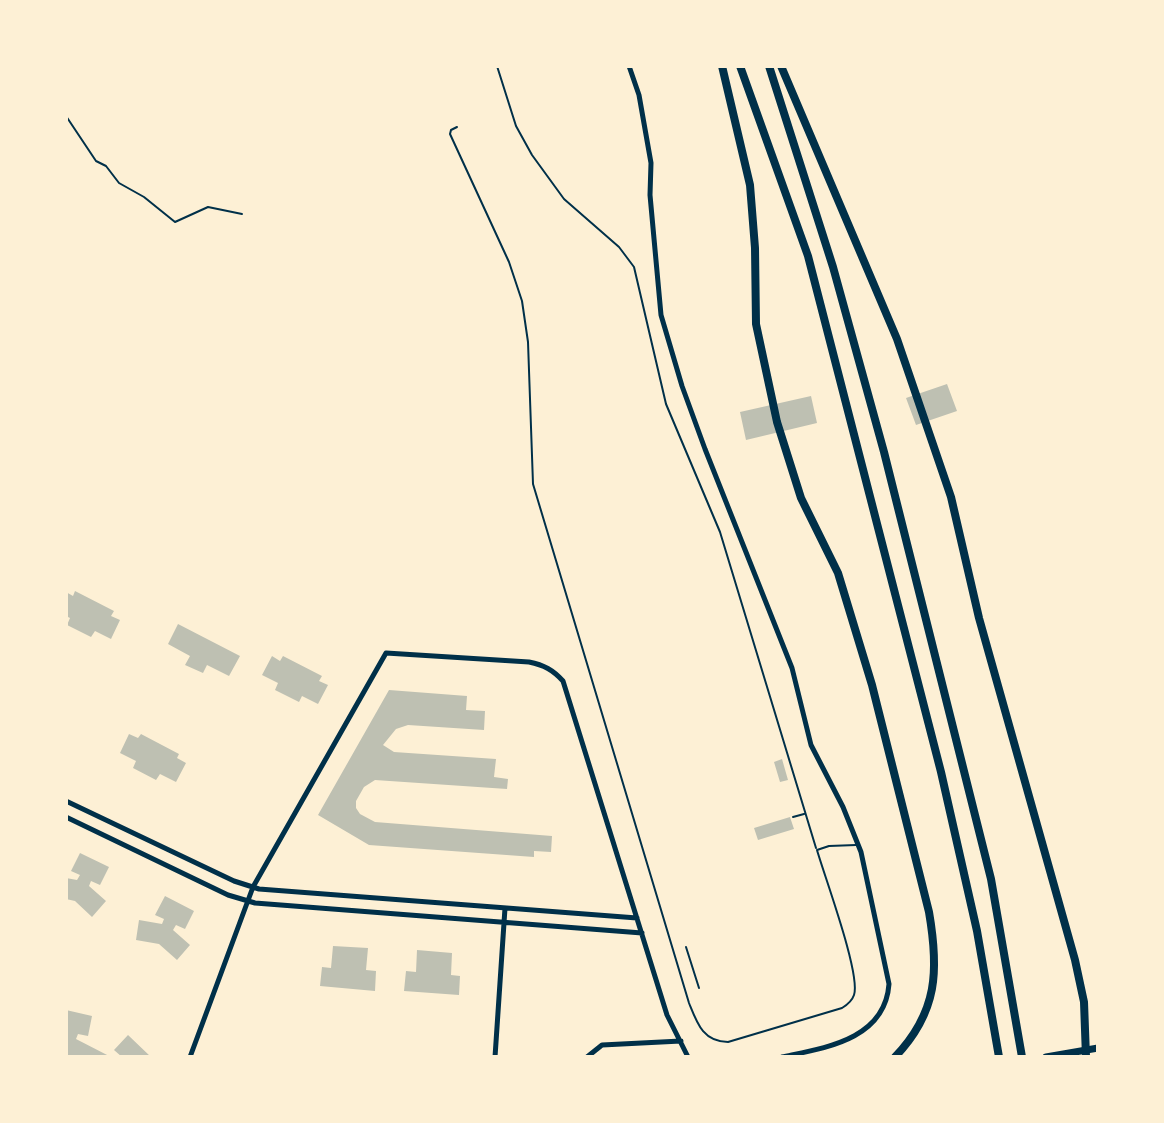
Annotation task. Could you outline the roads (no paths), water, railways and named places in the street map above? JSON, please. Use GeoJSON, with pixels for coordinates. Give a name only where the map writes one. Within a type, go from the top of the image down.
{"type":"FeatureCollection","features":[{"type":"Feature","properties":{"kind":"highway"},"geometry":{"type":"LineString","coordinates":[[722,66],[750,185],[756,324],[777,422],[801,498],[838,573],[872,685],[929,912],[935,949],[928,1008],[917,1031],[895,1057]]}},
{"type":"Feature","properties":{"kind":"highway"},"geometry":{"type":"LineString","coordinates":[[740,66],[808,256],[941,772],[977,931],[999,1057]]}},
{"type":"Feature","properties":{"kind":"highway"},"geometry":{"type":"LineString","coordinates":[[769,66],[833,267],[888,467],[991,879],[1022,1057]]}},
{"type":"Feature","properties":{"kind":"highway"},"geometry":{"type":"LineString","coordinates":[[781,66],[891,325],[951,497],[979,618],[1024,772],[1081,988],[1087,1034],[1086,1057]]}},
{"type":"Feature","properties":{"kind":"main road"},"geometry":{"type":"LineString","coordinates":[[1046,1057],[1098,1048]]}},
{"type":"Feature","properties":{"kind":"street"},"geometry":{"type":"LineString","coordinates":[[629,66],[639,95],[651,163],[650,195],[661,315],[705,449],[792,668],[811,745],[843,807],[858,845],[887,975],[888,994],[870,1026],[847,1042],[782,1057]]}},
{"type":"Feature","properties":{"kind":"street"},"geometry":{"type":"LineString","coordinates":[[190,1057],[253,887],[386,653],[543,664],[563,681],[667,1015],[688,1057]]}},
{"type":"Feature","properties":{"kind":"street"},"geometry":{"type":"LineString","coordinates":[[66,801],[234,881],[271,891],[637,918]]}},
{"type":"Feature","properties":{"kind":"street"},"geometry":{"type":"LineString","coordinates":[[66,817],[228,895],[247,901],[283,907],[642,933]]}},
{"type":"Feature","properties":{"kind":"street"},"geometry":{"type":"LineString","coordinates":[[495,1057],[505,908]]}},
{"type":"Feature","properties":{"kind":"street"},"geometry":{"type":"LineString","coordinates":[[587,1057],[602,1045],[681,1041]]}},
{"type":"Feature","properties":{"kind":"lane"},"geometry":{"type":"LineString","coordinates":[[457,127],[450,134],[509,262],[522,301],[528,342],[533,484],[689,1003],[704,1033],[721,1042],[842,1008],[849,1004],[855,990],[850,960],[720,532],[666,404],[634,267],[619,247],[555,189],[524,143],[497,66]]}},
{"type":"Feature","properties":{"kind":"lane"},"geometry":{"type":"LineString","coordinates":[[501,109],[510,106]]}},
{"type":"Feature","properties":{"kind":"lane"},"geometry":{"type":"LineString","coordinates":[[793,817],[806,814]]}},
{"type":"Feature","properties":{"kind":"lane"},"geometry":{"type":"LineString","coordinates":[[817,850],[829,846],[858,845]]}}]}
